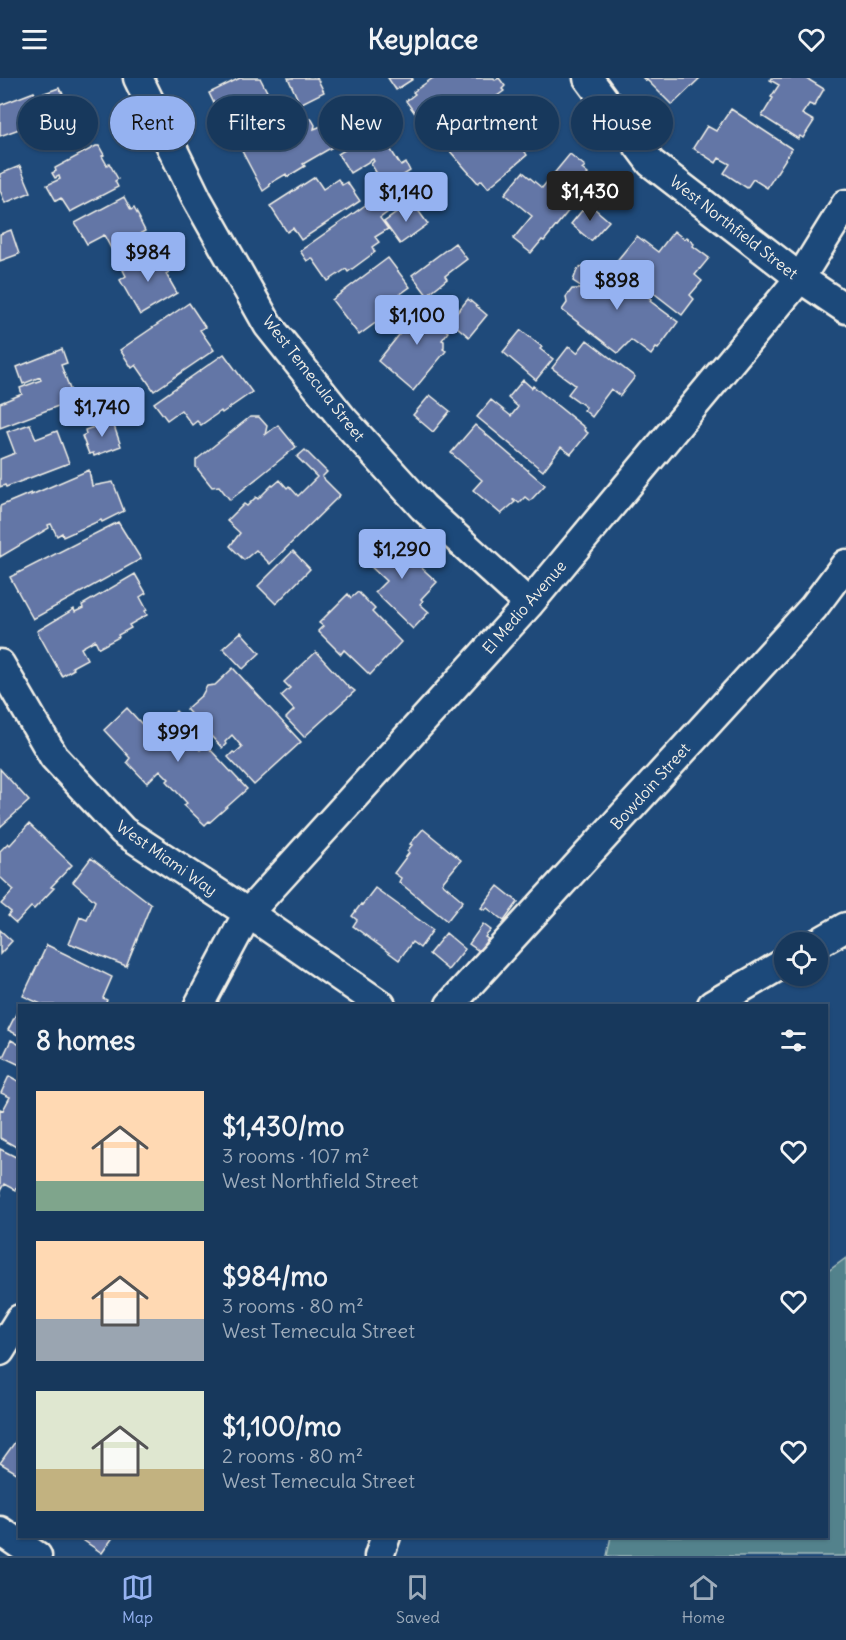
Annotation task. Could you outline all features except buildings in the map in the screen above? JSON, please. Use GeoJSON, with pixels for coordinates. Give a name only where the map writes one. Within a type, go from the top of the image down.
{"type":"FeatureCollection","features":[{"type":"Feature","properties":{"kind":"street","name":"West Temecula Street"},"geometry":{"type":"LineString","coordinates":[[138,78],[197,199],[268,325],[342,418],[423,507],[529,604]]}},
{"type":"Feature","properties":{"kind":"street","name":"West Northfield Street"},"geometry":{"type":"LineString","coordinates":[[588,78],[651,163],[800,278],[846,309]]}},
{"type":"Feature","properties":{"kind":"street","name":"El Medio Avenue"},"geometry":{"type":"LineString","coordinates":[[200,1004],[248,913],[529,604],[800,278],[846,204]]}},
{"type":"Feature","properties":{"kind":"street","name":"Bowdoin Street"},"geometry":{"type":"LineString","coordinates":[[451,1004],[813,608],[846,564]]}},
{"type":"Feature","properties":{"kind":"street","name":"West Miami Way"},"geometry":{"type":"LineString","coordinates":[[0,664],[54,757],[123,831],[248,913],[380,1004]]}},
{"type":"Feature","properties":{"kind":"street"},"geometry":{"type":"LineString","coordinates":[[828,937],[846,927]]}},
{"type":"Feature","properties":{"kind":"street"},"geometry":{"type":"LineString","coordinates":[[714,1004],[774,969]]}},
{"type":"Feature","properties":{"kind":"street"},"geometry":{"type":"LineString","coordinates":[[0,1351],[18,1323]]}},
{"type":"Feature","properties":{"kind":"street"},"geometry":{"type":"LineString","coordinates":[[0,1531],[37,1556]]}},
{"type":"Feature","properties":{"kind":"street"},"geometry":{"type":"LineString","coordinates":[[379,1556],[385,1538]]}},
{"type":"Feature","properties":{"kind":"green space"},"geometry":{"type":"Polygon","coordinates":[[[846,1258],[846,1556],[607,1556],[611,1538],[828,1538],[828,1271],[846,1258]]]}}]}
